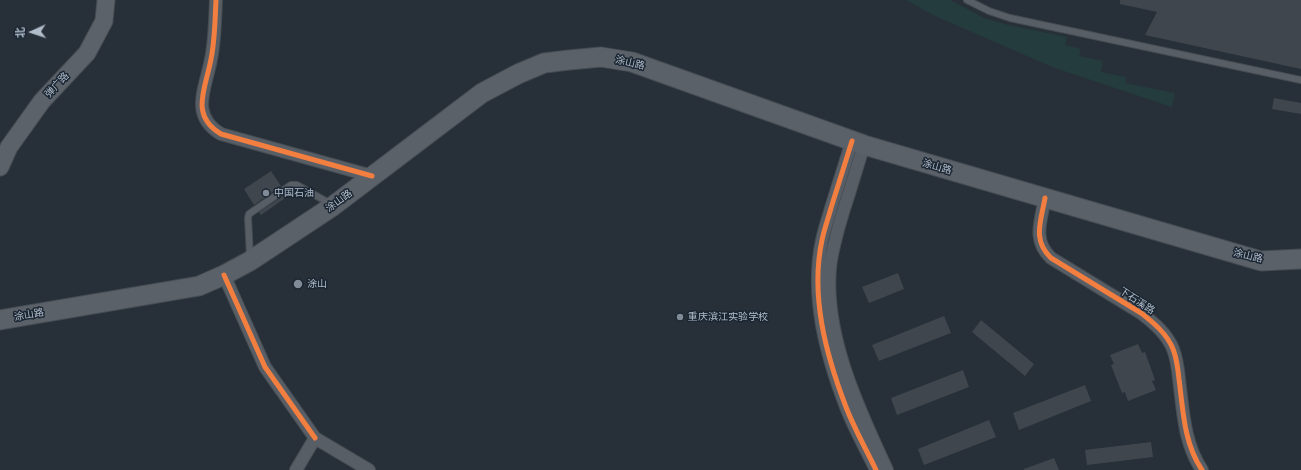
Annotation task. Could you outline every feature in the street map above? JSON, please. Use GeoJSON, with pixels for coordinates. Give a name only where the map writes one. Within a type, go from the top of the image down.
{"type":"FeatureCollection","features":[{"type":"Feature","properties":{"kind":"main road","name":"弹广路"},"geometry":{"type":"LineString","coordinates":[[0,167],[9,147],[42,101],[87,53],[104,21],[106,0]]}},
{"type":"Feature","properties":{"kind":"main road","name":"涂山路"},"geometry":{"type":"LineString","coordinates":[[0,320],[198,286],[224,275],[250,261],[334,206],[482,93],[518,74],[544,64],[595,58],[632,62],[858,143],[1261,261],[1301,259]]}},
{"type":"Feature","properties":{"kind":"street"},"geometry":{"type":"LineString","coordinates":[[216,0],[211,58],[202,96],[204,117],[208,125],[221,134],[372,176]]}},
{"type":"Feature","properties":{"kind":"street"},"geometry":{"type":"LineString","coordinates":[[858,143],[822,240],[818,266],[818,293],[821,323],[836,379],[846,407],[876,470]]}},
{"type":"Feature","properties":{"kind":"street"},"geometry":{"type":"LineString","coordinates":[[858,143],[834,244],[830,268],[830,292],[833,321],[848,376],[863,416],[887,470]]}},
{"type":"Feature","properties":{"kind":"street","name":"下石溪路"},"geometry":{"type":"LineString","coordinates":[[1045,198],[1039,229],[1041,245],[1044,252],[1051,258],[1141,313],[1153,322],[1173,348],[1177,364],[1186,432],[1190,447],[1202,470]]}},
{"type":"Feature","properties":{"kind":"street"},"geometry":{"type":"LineString","coordinates":[[224,275],[264,367],[315,438],[369,470]]}},
{"type":"Feature","properties":{"kind":"street"},"geometry":{"type":"LineString","coordinates":[[296,470],[315,438]]}},
{"type":"Feature","properties":{"kind":"lane"},"geometry":{"type":"LineString","coordinates":[[966,0],[989,11],[1010,18],[1301,80]]}},
{"type":"Feature","properties":{"kind":"lane"},"geometry":{"type":"LineString","coordinates":[[250,261],[249,214],[292,185],[297,185],[334,206]]}},
{"type":"Feature","properties":{"kind":"green space"},"geometry":{"type":"Polygon","coordinates":[[[906,0],[950,0],[984,18],[1008,25],[1067,37],[1065,45],[1081,49],[1079,56],[1103,61],[1101,72],[1126,77],[1125,83],[1175,93],[1172,107],[1055,68],[935,16],[906,0]]]}},
{"type":"Feature","properties":{"kind":"building"},"geometry":{"type":"Polygon","coordinates":[[[1120,0],[1301,0],[1301,69],[1145,35],[1157,12],[1120,4],[1120,0]]]}},
{"type":"Feature","properties":{"kind":"building"},"geometry":{"type":"Polygon","coordinates":[[[1274,98],[1301,103],[1301,114],[1272,109],[1274,98]]]}},
{"type":"Feature","properties":{"kind":"building"},"geometry":{"type":"Polygon","coordinates":[[[271,171],[281,186],[254,205],[244,189],[271,171]]]}},
{"type":"Feature","properties":{"kind":"building"},"geometry":{"type":"Polygon","coordinates":[[[286,194],[288,196],[261,215],[259,212],[286,194]]]}},
{"type":"Feature","properties":{"kind":"building"},"geometry":{"type":"Polygon","coordinates":[[[898,273],[904,289],[869,303],[862,287],[898,273]]]}},
{"type":"Feature","properties":{"kind":"building"},"geometry":{"type":"Polygon","coordinates":[[[944,316],[951,333],[879,361],[872,345],[944,316]]]}},
{"type":"Feature","properties":{"kind":"building"},"geometry":{"type":"Polygon","coordinates":[[[981,320],[1034,364],[1025,376],[972,332],[981,320]]]}},
{"type":"Feature","properties":{"kind":"building"},"geometry":{"type":"Polygon","coordinates":[[[1138,344],[1142,353],[1145,352],[1155,380],[1152,381],[1156,390],[1128,401],[1125,392],[1122,393],[1111,365],[1114,364],[1110,355],[1138,344]]]}},
{"type":"Feature","properties":{"kind":"building"},"geometry":{"type":"Polygon","coordinates":[[[963,370],[969,387],[897,415],[891,398],[963,370]]]}},
{"type":"Feature","properties":{"kind":"building"},"geometry":{"type":"Polygon","coordinates":[[[1085,385],[1091,401],[1019,430],[1013,413],[1085,385]]]}},
{"type":"Feature","properties":{"kind":"building"},"geometry":{"type":"Polygon","coordinates":[[[989,420],[996,437],[924,465],[918,449],[989,420]]]}},
{"type":"Feature","properties":{"kind":"building"},"geometry":{"type":"Polygon","coordinates":[[[1151,442],[1153,457],[1087,465],[1085,450],[1151,442]]]}},
{"type":"Feature","properties":{"kind":"building"},"geometry":{"type":"Polygon","coordinates":[[[1054,458],[1059,470],[1024,470],[1024,469],[1054,458]]]}},
{"type":"Feature","properties":{"kind":"cycle path"},"geometry":{"type":"LineString","coordinates":[[216,0],[215,30],[212,52],[202,100],[202,110],[211,127],[221,134],[372,176]]}},
{"type":"Feature","properties":{"kind":"cycle path"},"geometry":{"type":"LineString","coordinates":[[852,141],[822,240],[818,282],[819,304],[826,346],[832,367],[846,407],[876,470]]}},
{"type":"Feature","properties":{"kind":"cycle path"},"geometry":{"type":"LineString","coordinates":[[1045,198],[1039,230],[1041,244],[1051,258],[1141,313],[1160,329],[1167,338],[1177,364],[1183,415],[1188,438],[1191,449],[1202,470]]}},
{"type":"Feature","properties":{"kind":"cycle path"},"geometry":{"type":"LineString","coordinates":[[224,275],[265,367],[315,438]]}},
{"type":"Feature","properties":{"kind":"place","name":"中国石油"},"geometry":{"type":"Point","coordinates":[266,193]}},
{"type":"Feature","properties":{"kind":"place","name":"涂山"},"geometry":{"type":"Point","coordinates":[298,284]}},
{"type":"Feature","properties":{"kind":"place","name":"重庆滨江实验学校"},"geometry":{"type":"Point","coordinates":[680,317]}}]}
